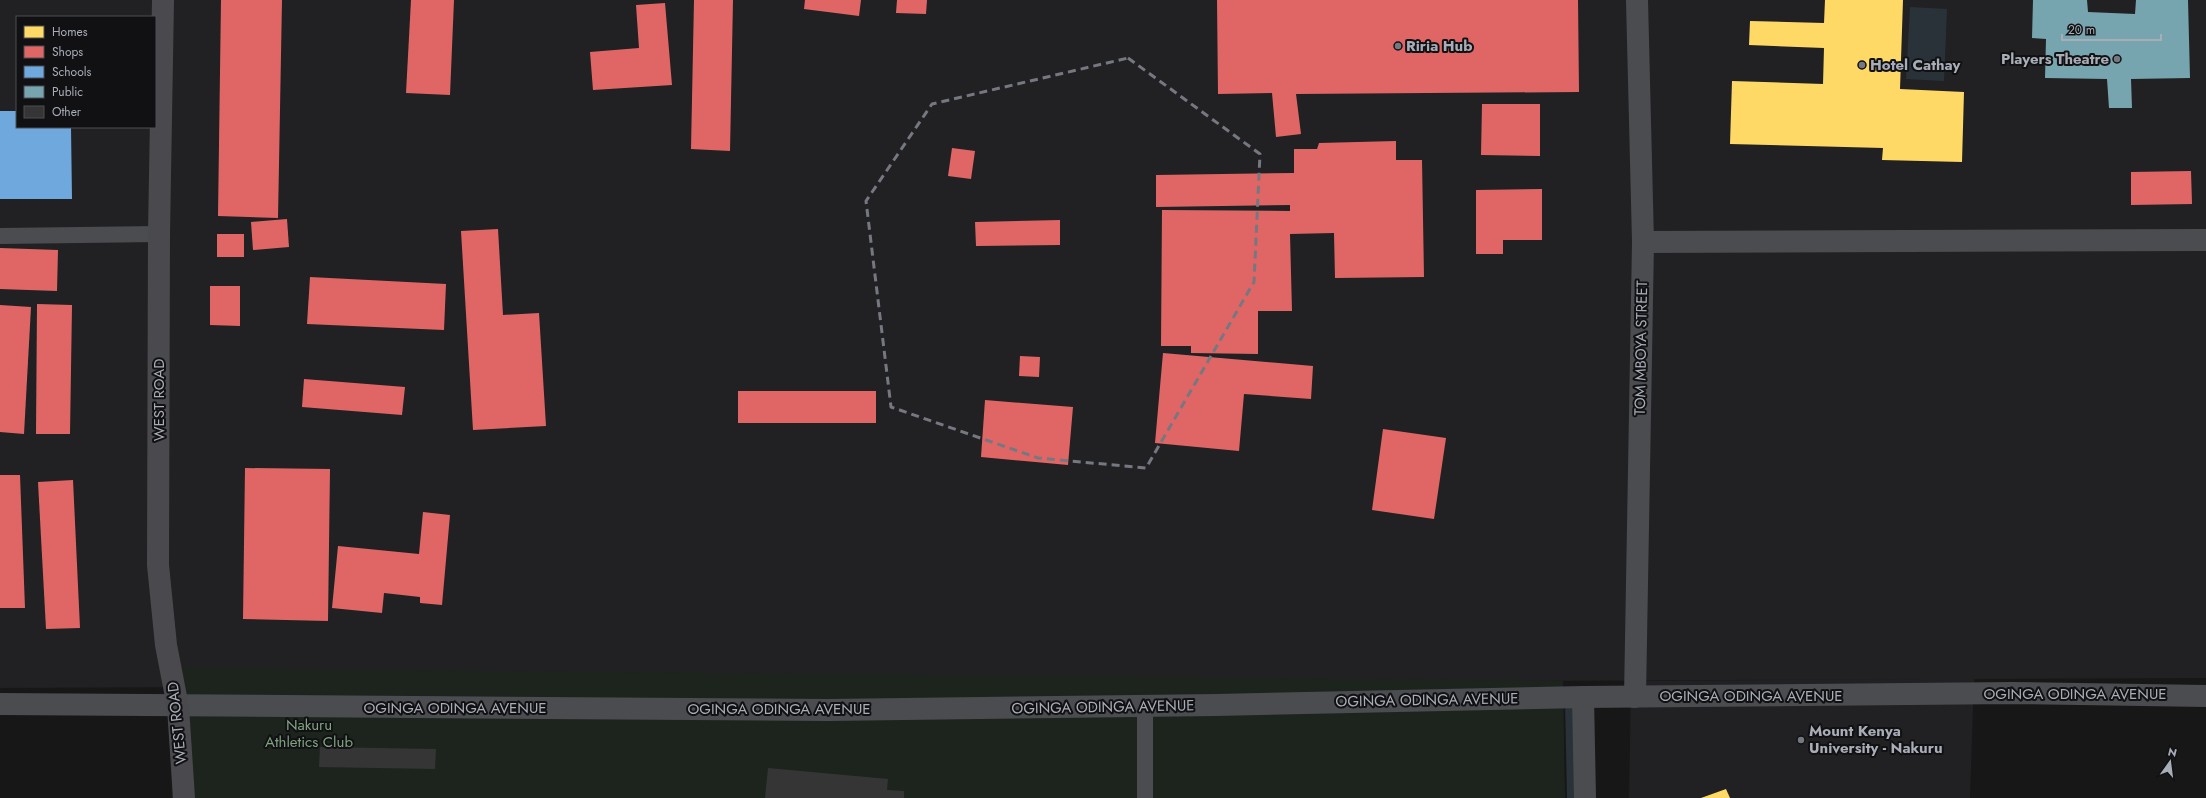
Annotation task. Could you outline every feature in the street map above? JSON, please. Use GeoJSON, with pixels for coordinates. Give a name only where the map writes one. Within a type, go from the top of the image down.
{"type":"FeatureCollection","features":[{"type":"Feature","properties":{"kind":"street","name":"WEST ROAD"},"geometry":{"type":"LineString","coordinates":[[163,0],[159,234],[158,565],[166,646],[178,707],[184,798]]}},
{"type":"Feature","properties":{"kind":"street","name":"TOM MBOYA STREET"},"geometry":{"type":"LineString","coordinates":[[1635,696],[1643,242],[1637,0]]}},
{"type":"Feature","properties":{"kind":"street"},"geometry":{"type":"LineString","coordinates":[[1643,242],[2206,240]]}},
{"type":"Feature","properties":{"kind":"street","name":"OGINGA ODINGA AVENUE"},"geometry":{"type":"LineString","coordinates":[[0,704],[178,707],[828,710],[1145,706],[1635,696],[2005,693],[2206,696]]}},
{"type":"Feature","properties":{"kind":"street"},"geometry":{"type":"LineString","coordinates":[[1583,697],[1585,798]]}},
{"type":"Feature","properties":{"kind":"lane"},"geometry":{"type":"LineString","coordinates":[[0,236],[159,234]]}},
{"type":"Feature","properties":{"kind":"lane"},"geometry":{"type":"LineString","coordinates":[[1145,706],[1145,798]]}},
{"type":"Feature","properties":{"kind":"highlighted area"},"geometry":{"type":"Polygon","coordinates":[[[1128,58],[1260,154],[1254,282],[1146,468],[1038,458],[891,407],[866,201],[932,104],[1128,58]]]}},
{"type":"Feature","properties":{"kind":"shaded area"},"geometry":{"type":"Polygon","coordinates":[[[0,0],[2206,0],[2206,678],[1974,679],[1970,798],[1629,798],[1631,681],[1942,679],[0,688],[0,0]]]}},
{"type":"Feature","properties":{"kind":"shaded area"},"geometry":{"type":"Polygon","coordinates":[[[1910,7],[1947,9],[1944,81],[1906,79],[1910,7]]]}},
{"type":"Feature","properties":{"kind":"green space","name":"Nakuru Athletics Club"},"geometry":{"type":"Polygon","coordinates":[[[170,668],[1563,681],[1565,798],[172,798],[170,668]]]}},
{"type":"Feature","properties":{"kind":"building: Homes","name":"Hotel Cathay"},"geometry":{"type":"Polygon","coordinates":[[[1825,0],[1903,0],[1900,89],[1964,92],[1962,162],[1882,160],[1883,148],[1730,144],[1732,81],[1823,84],[1824,48],[1749,45],[1750,21],[1824,23],[1825,0]]]}},
{"type":"Feature","properties":{"kind":"building: Homes"},"geometry":{"type":"Polygon","coordinates":[[[1726,789],[1730,798],[1701,798],[1726,789]]]}},
{"type":"Feature","properties":{"kind":"building: Shops"},"geometry":{"type":"Polygon","coordinates":[[[221,0],[282,0],[278,218],[218,216],[221,0]]]}},
{"type":"Feature","properties":{"kind":"building: Shops"},"geometry":{"type":"Polygon","coordinates":[[[411,0],[454,0],[450,95],[406,93],[411,0]]]}},
{"type":"Feature","properties":{"kind":"building: Shops"},"geometry":{"type":"Polygon","coordinates":[[[694,0],[733,0],[730,151],[691,149],[694,0]]]}},
{"type":"Feature","properties":{"kind":"building: Shops"},"geometry":{"type":"Polygon","coordinates":[[[805,0],[861,0],[859,16],[804,9],[805,0]]]}},
{"type":"Feature","properties":{"kind":"building: Shops"},"geometry":{"type":"Polygon","coordinates":[[[897,0],[927,0],[926,14],[896,13],[897,0]]]}},
{"type":"Feature","properties":{"kind":"building: Shops","name":"Riria Hub"},"geometry":{"type":"Polygon","coordinates":[[[1217,0],[1578,0],[1579,92],[1296,94],[1301,134],[1276,137],[1272,93],[1218,94],[1217,0]]]}},
{"type":"Feature","properties":{"kind":"building: Shops"},"geometry":{"type":"Polygon","coordinates":[[[665,3],[672,85],[593,90],[590,52],[639,48],[636,5],[665,3]]]}},
{"type":"Feature","properties":{"kind":"building: Shops"},"geometry":{"type":"Polygon","coordinates":[[[1482,104],[1540,104],[1540,156],[1481,155],[1482,104]]]}},
{"type":"Feature","properties":{"kind":"building: Shops"},"geometry":{"type":"Polygon","coordinates":[[[1396,141],[1396,160],[1422,160],[1424,277],[1335,278],[1334,233],[1290,234],[1292,311],[1258,311],[1258,354],[1191,353],[1191,346],[1161,346],[1162,210],[1290,211],[1290,205],[1156,207],[1156,175],[1294,173],[1294,149],[1317,149],[1319,143],[1396,141]]]}},
{"type":"Feature","properties":{"kind":"building: Shops"},"geometry":{"type":"Polygon","coordinates":[[[952,148],[975,151],[971,179],[948,176],[952,148]]]}},
{"type":"Feature","properties":{"kind":"building: Shops"},"geometry":{"type":"Polygon","coordinates":[[[2191,171],[2192,204],[2131,205],[2131,172],[2191,171]]]}},
{"type":"Feature","properties":{"kind":"building: Shops"},"geometry":{"type":"Polygon","coordinates":[[[1542,189],[1542,240],[1503,240],[1503,254],[1476,254],[1476,190],[1542,189]]]}},
{"type":"Feature","properties":{"kind":"building: Shops"},"geometry":{"type":"Polygon","coordinates":[[[287,219],[289,247],[253,250],[251,222],[287,219]]]}},
{"type":"Feature","properties":{"kind":"building: Shops"},"geometry":{"type":"Polygon","coordinates":[[[1060,220],[1060,245],[976,246],[975,222],[1060,220]]]}},
{"type":"Feature","properties":{"kind":"building: Shops"},"geometry":{"type":"Polygon","coordinates":[[[498,229],[503,315],[539,313],[546,426],[473,430],[461,231],[498,229]]]}},
{"type":"Feature","properties":{"kind":"building: Shops"},"geometry":{"type":"Polygon","coordinates":[[[217,234],[244,234],[244,257],[217,257],[217,234]]]}},
{"type":"Feature","properties":{"kind":"building: Shops"},"geometry":{"type":"Polygon","coordinates":[[[0,248],[58,250],[57,291],[0,289],[0,248]]]}},
{"type":"Feature","properties":{"kind":"building: Shops"},"geometry":{"type":"Polygon","coordinates":[[[310,277],[446,284],[444,330],[307,324],[310,277]]]}},
{"type":"Feature","properties":{"kind":"building: Shops"},"geometry":{"type":"Polygon","coordinates":[[[210,286],[240,286],[240,326],[210,325],[210,286]]]}},
{"type":"Feature","properties":{"kind":"building: Shops"},"geometry":{"type":"Polygon","coordinates":[[[37,304],[72,305],[70,434],[36,434],[37,304]]]}},
{"type":"Feature","properties":{"kind":"building: Shops"},"geometry":{"type":"Polygon","coordinates":[[[0,305],[31,307],[24,434],[0,432],[0,305]]]}},
{"type":"Feature","properties":{"kind":"building: Shops"},"geometry":{"type":"Polygon","coordinates":[[[1163,353],[1313,366],[1311,399],[1244,394],[1239,451],[1155,443],[1163,353]]]}},
{"type":"Feature","properties":{"kind":"building: Shops"},"geometry":{"type":"Polygon","coordinates":[[[1020,356],[1040,357],[1039,377],[1019,376],[1020,356]]]}},
{"type":"Feature","properties":{"kind":"building: Shops"},"geometry":{"type":"Polygon","coordinates":[[[304,379],[405,387],[402,415],[302,407],[304,379]]]}},
{"type":"Feature","properties":{"kind":"building: Shops"},"geometry":{"type":"Polygon","coordinates":[[[738,391],[876,391],[876,423],[738,423],[738,391]]]}},
{"type":"Feature","properties":{"kind":"building: Shops"},"geometry":{"type":"Polygon","coordinates":[[[985,400],[1073,407],[1068,465],[981,457],[985,400]]]}},
{"type":"Feature","properties":{"kind":"building: Shops"},"geometry":{"type":"Polygon","coordinates":[[[1383,429],[1446,438],[1434,519],[1372,510],[1383,429]]]}},
{"type":"Feature","properties":{"kind":"building: Shops"},"geometry":{"type":"Polygon","coordinates":[[[245,468],[330,469],[328,621],[243,619],[245,468]]]}},
{"type":"Feature","properties":{"kind":"building: Shops"},"geometry":{"type":"Polygon","coordinates":[[[0,475],[20,475],[25,608],[0,608],[0,475]]]}},
{"type":"Feature","properties":{"kind":"building: Shops"},"geometry":{"type":"Polygon","coordinates":[[[73,480],[80,628],[46,629],[38,482],[73,480]]]}},
{"type":"Feature","properties":{"kind":"building: Shops"},"geometry":{"type":"Polygon","coordinates":[[[423,512],[450,515],[442,605],[420,603],[420,597],[384,593],[382,613],[332,608],[338,546],[419,554],[423,512]]]}},
{"type":"Feature","properties":{"kind":"building: Schools"},"geometry":{"type":"Polygon","coordinates":[[[0,111],[16,111],[16,128],[71,128],[72,199],[0,199],[0,111]]]}},
{"type":"Feature","properties":{"kind":"building: Public","name":"Players Theatre"},"geometry":{"type":"Polygon","coordinates":[[[2033,0],[2087,0],[2088,12],[2135,14],[2136,0],[2188,0],[2190,78],[2131,79],[2132,108],[2109,108],[2107,79],[2045,78],[2046,39],[2032,38],[2033,0]]]}},
{"type":"Feature","properties":{"kind":"building: Other"},"geometry":{"type":"Polygon","coordinates":[[[320,747],[436,749],[435,769],[319,767],[320,747]]]}},
{"type":"Feature","properties":{"kind":"building: Other"},"geometry":{"type":"Polygon","coordinates":[[[768,768],[888,779],[887,790],[904,791],[904,798],[765,798],[768,768]]]}},
{"type":"Feature","properties":{"kind":"waterway"},"geometry":{"type":"LineString","coordinates":[[1570,701],[1572,798]]}},
{"type":"Feature","properties":{"kind":"place","name":"Riria Hub"},"geometry":{"type":"Point","coordinates":[1398,46]}},
{"type":"Feature","properties":{"kind":"place","name":"Players Theatre"},"geometry":{"type":"Point","coordinates":[2117,59]}},
{"type":"Feature","properties":{"kind":"place","name":"Hotel Cathay"},"geometry":{"type":"Point","coordinates":[1862,65]}},
{"type":"Feature","properties":{"kind":"place","name":"Mount Kenya University - Nakuru"},"geometry":{"type":"Point","coordinates":[1801,740]}}]}
